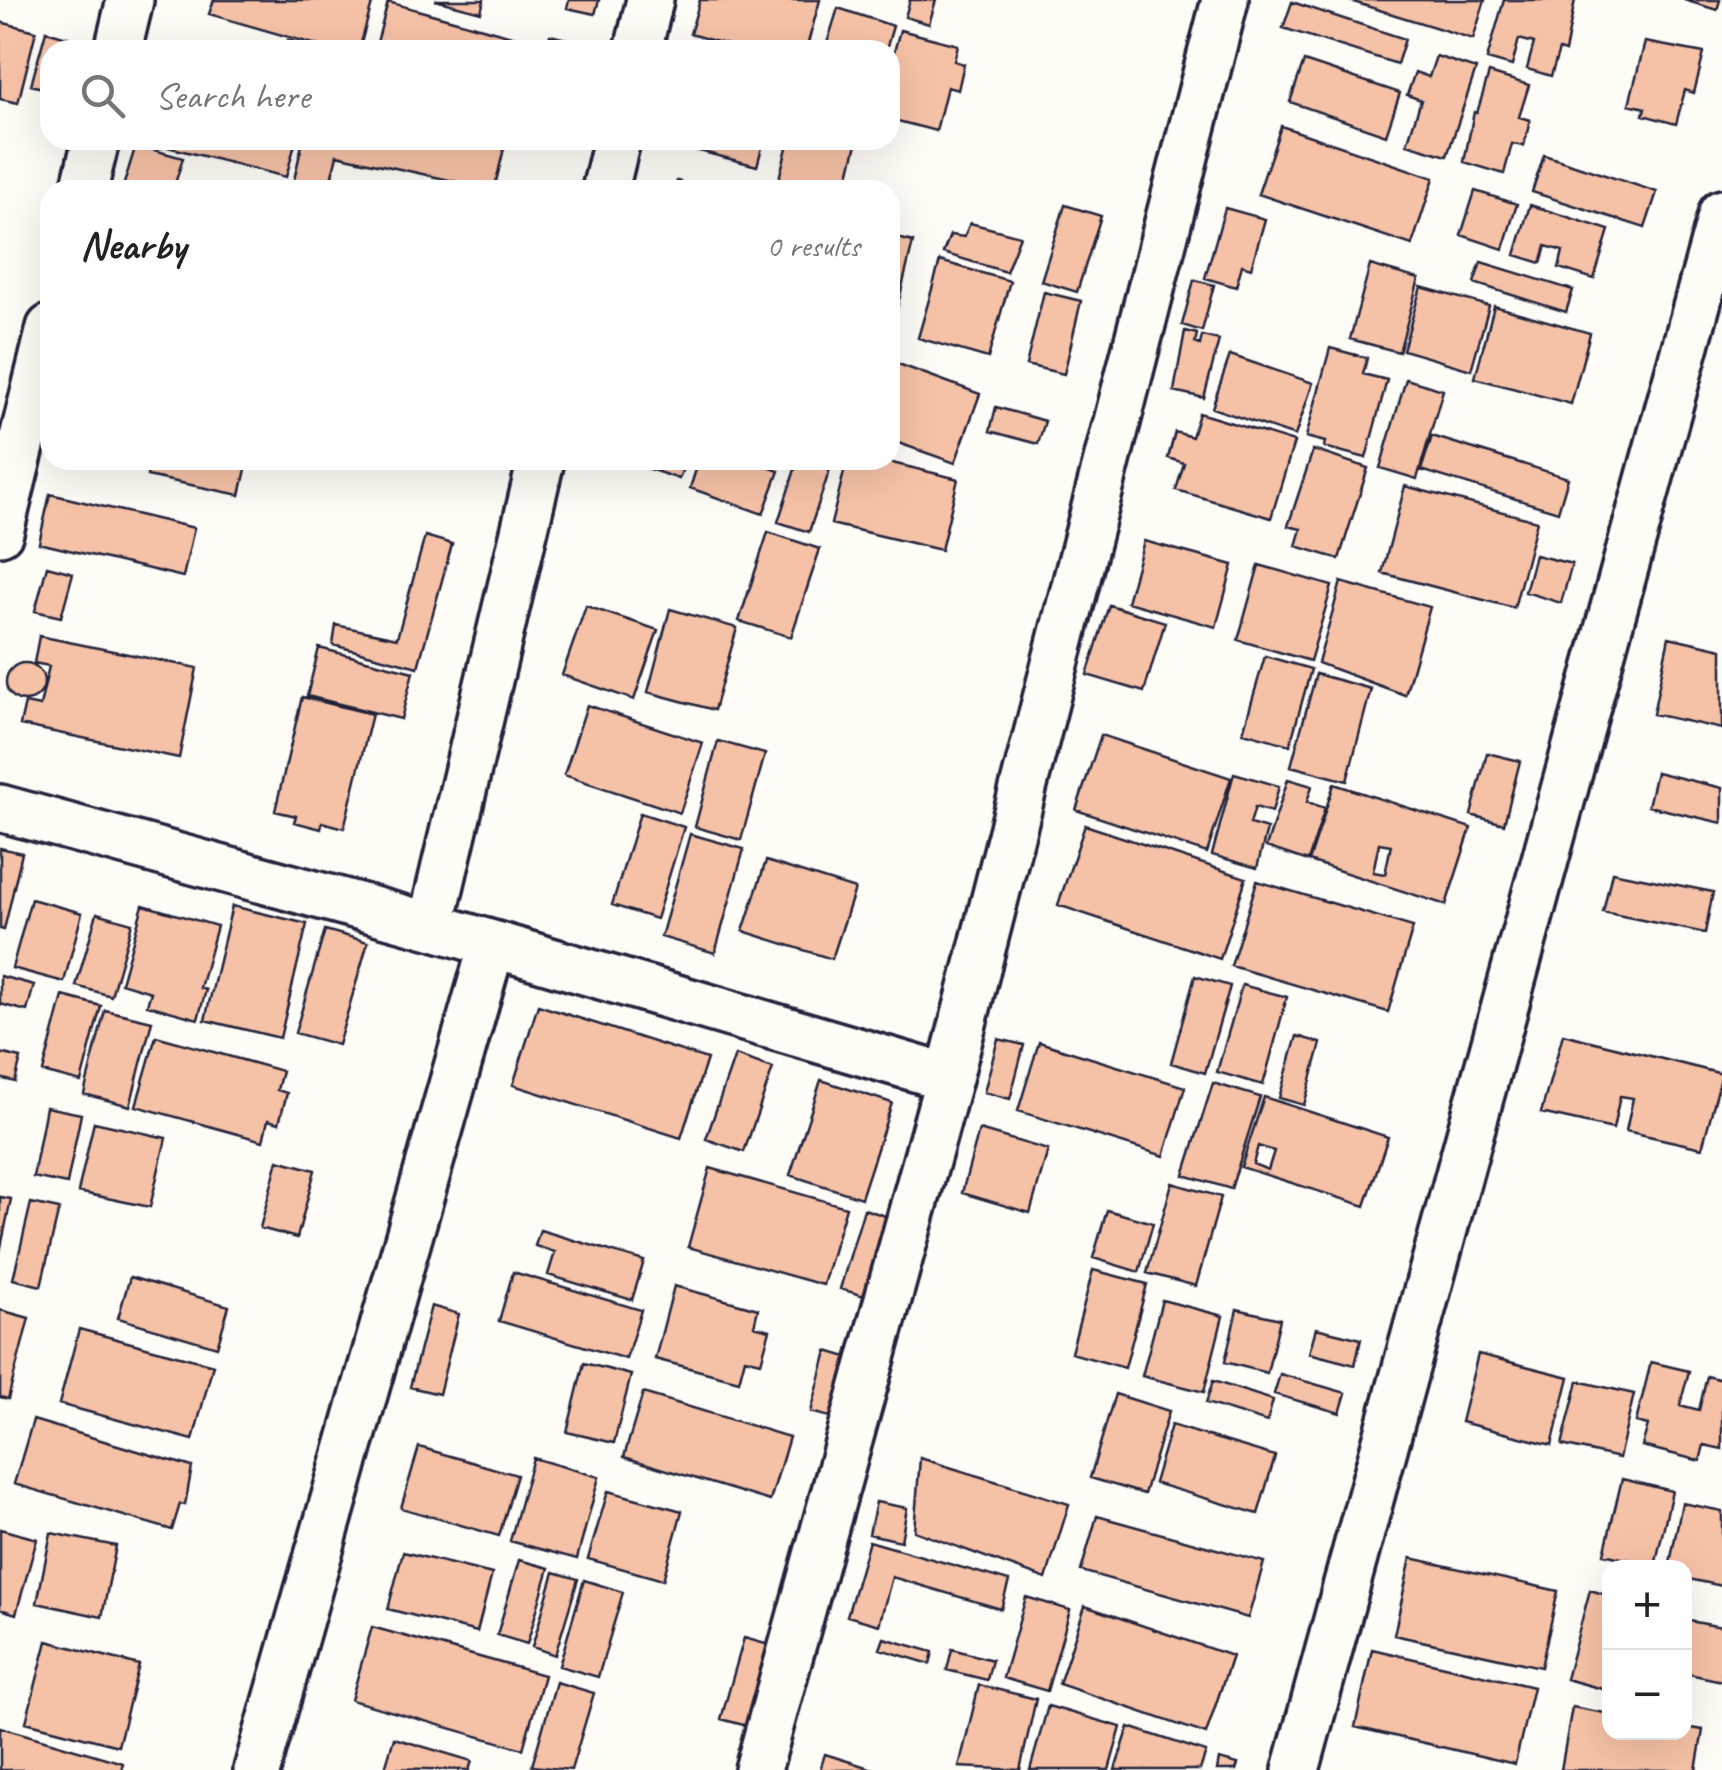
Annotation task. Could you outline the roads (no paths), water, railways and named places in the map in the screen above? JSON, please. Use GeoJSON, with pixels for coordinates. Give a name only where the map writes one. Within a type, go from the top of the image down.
{"type":"FeatureCollection","features":[{"type":"Feature","properties":{"kind":"street"},"geometry":{"type":"LineString","coordinates":[[120,40],[130,0]]}},
{"type":"Feature","properties":{"kind":"street"},"geometry":{"type":"LineString","coordinates":[[640,40],[650,0]]}},
{"type":"Feature","properties":{"kind":"street"},"geometry":{"type":"LineString","coordinates":[[758,1770],[949,1078],[1225,0]]}},
{"type":"Feature","properties":{"kind":"street"},"geometry":{"type":"LineString","coordinates":[[86,180],[94,150]]}},
{"type":"Feature","properties":{"kind":"street"},"geometry":{"type":"LineString","coordinates":[[607,180],[615,150]]}},
{"type":"Feature","properties":{"kind":"street"},"geometry":{"type":"LineString","coordinates":[[1296,1770],[1722,213]]}},
{"type":"Feature","properties":{"kind":"street"},"geometry":{"type":"LineString","coordinates":[[0,532],[40,369]]}},
{"type":"Feature","properties":{"kind":"street"},"geometry":{"type":"LineString","coordinates":[[431,926],[539,470]]}},
{"type":"Feature","properties":{"kind":"street"},"geometry":{"type":"LineString","coordinates":[[0,808],[431,926],[949,1078]]}},
{"type":"Feature","properties":{"kind":"street"},"geometry":{"type":"LineString","coordinates":[[257,1770],[492,945]]}}]}
